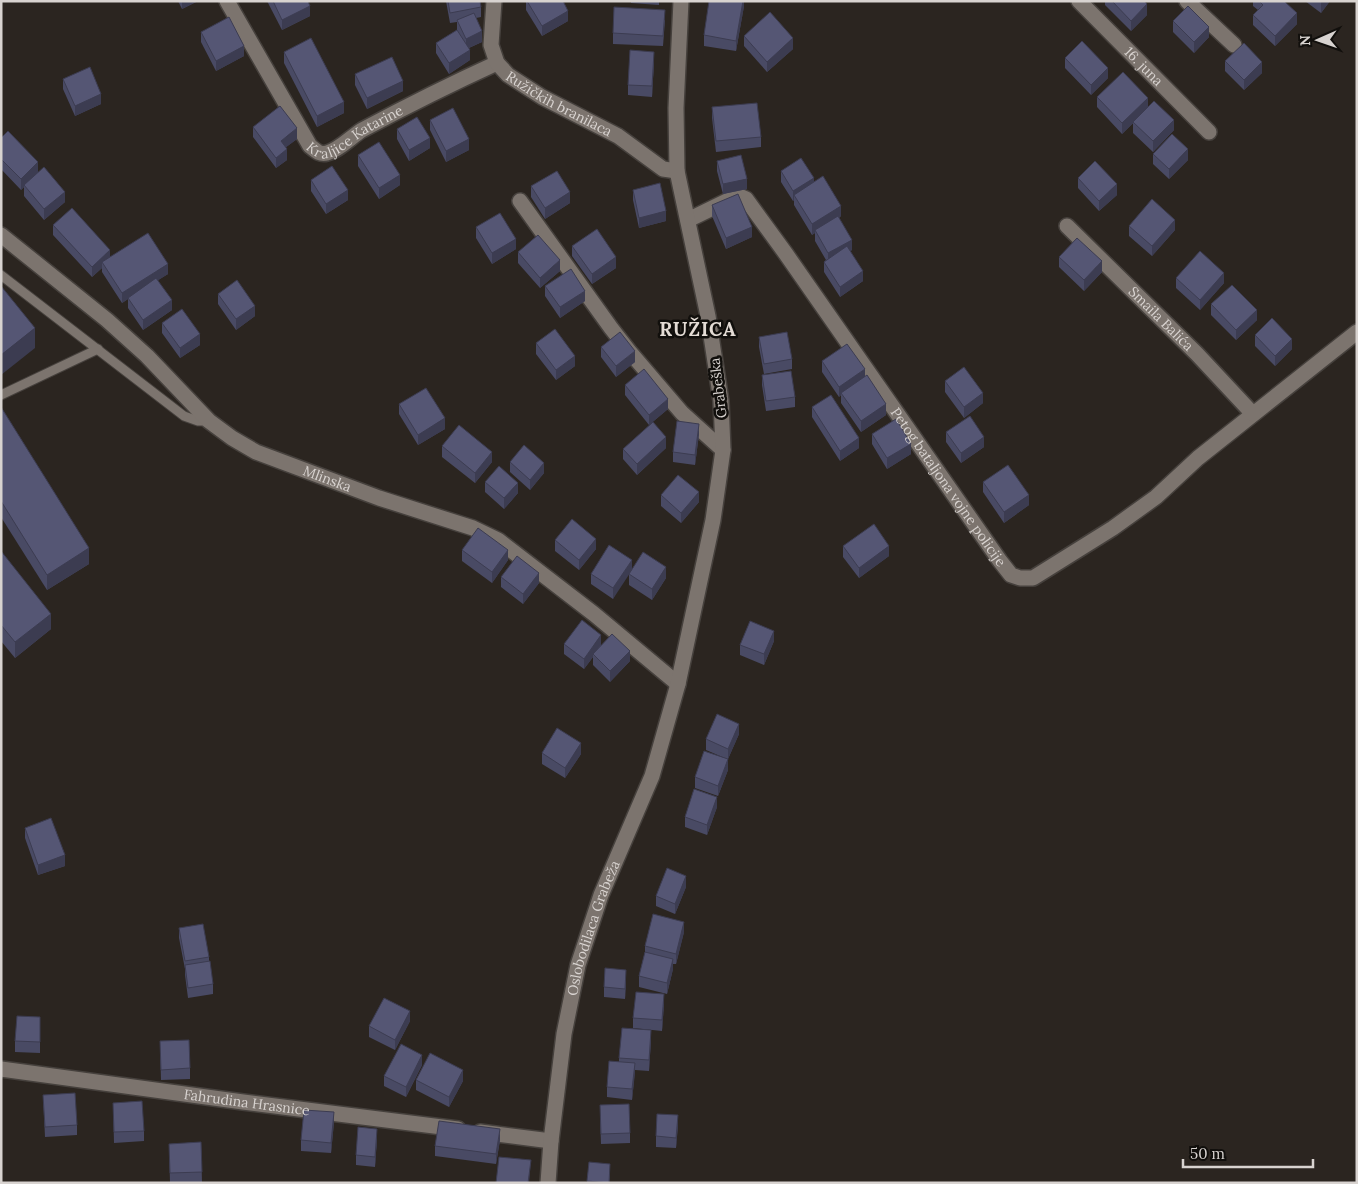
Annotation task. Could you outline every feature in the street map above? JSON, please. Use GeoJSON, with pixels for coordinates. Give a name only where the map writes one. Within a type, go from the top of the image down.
{"type":"FeatureCollection","features":[{"type":"Feature","properties":{"kind":"street","name":"Kraljice Katarine"},"geometry":{"type":"LineString","coordinates":[[226,1],[310,146],[317,153],[325,154],[332,152],[354,135],[429,94],[497,63]]}},
{"type":"Feature","properties":{"kind":"street","name":"Ružičkih branilaca"},"geometry":{"type":"LineString","coordinates":[[494,1],[491,45],[497,63],[508,75],[542,97],[618,136],[663,169],[677,171]]}},
{"type":"Feature","properties":{"kind":"street","name":"16. juna"},"geometry":{"type":"LineString","coordinates":[[1079,1],[1209,132]]}},
{"type":"Feature","properties":{"kind":"street"},"geometry":{"type":"LineString","coordinates":[[1187,1],[1234,45]]}},
{"type":"Feature","properties":{"kind":"street","name":"Grabeška"},"geometry":{"type":"LineString","coordinates":[[678,684],[713,520],[723,450],[720,391],[708,316],[677,171],[676,100],[684,4]]}},
{"type":"Feature","properties":{"kind":"street","name":"Petog bataljona vojne policije"},"geometry":{"type":"LineString","coordinates":[[688,220],[735,197],[739,196],[746,200],[786,254],[1000,561],[1011,575],[1020,578],[1032,578],[1040,574],[1113,528],[1156,497],[1198,458],[1357,332]]}},
{"type":"Feature","properties":{"kind":"street"},"geometry":{"type":"LineString","coordinates":[[520,200],[629,351],[682,413],[723,450]]}},
{"type":"Feature","properties":{"kind":"street","name":"Smaila Balića"},"geometry":{"type":"LineString","coordinates":[[1067,226],[1197,354],[1253,414]]}},
{"type":"Feature","properties":{"kind":"street","name":"Mlinska"},"geometry":{"type":"LineString","coordinates":[[1,235],[107,320],[147,356],[209,421],[232,438],[256,452],[379,498],[452,520],[498,540],[594,614],[678,684]]}},
{"type":"Feature","properties":{"kind":"street","name":"Oslobodilaca Grabeža"},"geometry":{"type":"LineString","coordinates":[[548,1183],[551,1141],[564,1034],[578,965],[600,895],[652,776],[678,684]]}},
{"type":"Feature","properties":{"kind":"street","name":"Fahrudina Hrasnice"},"geometry":{"type":"LineString","coordinates":[[1,1069],[551,1141]]}},
{"type":"Feature","properties":{"kind":"lane"},"geometry":{"type":"LineString","coordinates":[[1,275],[184,416],[198,421],[209,421]]}},
{"type":"Feature","properties":{"kind":"lane"},"geometry":{"type":"LineString","coordinates":[[1,395],[98,349]]}},
{"type":"Feature","properties":{"kind":"building"},"geometry":{"type":"Polygon","coordinates":[[[273,1],[308,1],[310,6],[282,20],[273,1]]]}},
{"type":"Feature","properties":{"kind":"building"},"geometry":{"type":"Polygon","coordinates":[[[448,1],[480,1],[481,7],[450,13],[448,1]]]}},
{"type":"Feature","properties":{"kind":"building"},"geometry":{"type":"Polygon","coordinates":[[[527,1],[563,1],[568,11],[542,26],[527,1]]]}},
{"type":"Feature","properties":{"kind":"building"},"geometry":{"type":"Polygon","coordinates":[[[709,1],[743,1],[736,41],[704,35],[709,1]]]}},
{"type":"Feature","properties":{"kind":"building"},"geometry":{"type":"Polygon","coordinates":[[[1112,1],[1144,1],[1147,4],[1131,21],[1112,1]]]}},
{"type":"Feature","properties":{"kind":"building"},"geometry":{"type":"Polygon","coordinates":[[[1259,1],[1284,1],[1297,13],[1275,36],[1253,15],[1263,5],[1259,1]]]}},
{"type":"Feature","properties":{"kind":"building"},"geometry":{"type":"Polygon","coordinates":[[[1188,6],[1209,27],[1194,42],[1173,21],[1188,6]]]}},
{"type":"Feature","properties":{"kind":"building"},"geometry":{"type":"Polygon","coordinates":[[[614,7],[665,10],[663,36],[613,33],[614,7]]]}},
{"type":"Feature","properties":{"kind":"building"},"geometry":{"type":"Polygon","coordinates":[[[770,12],[793,38],[767,62],[744,36],[770,12]]]}},
{"type":"Feature","properties":{"kind":"building"},"geometry":{"type":"Polygon","coordinates":[[[474,13],[482,31],[466,39],[457,20],[474,13]]]}},
{"type":"Feature","properties":{"kind":"building"},"geometry":{"type":"Polygon","coordinates":[[[229,17],[244,46],[216,61],[201,32],[229,17]]]}},
{"type":"Feature","properties":{"kind":"building"},"geometry":{"type":"Polygon","coordinates":[[[457,30],[470,50],[449,63],[436,43],[457,30]]]}},
{"type":"Feature","properties":{"kind":"building"},"geometry":{"type":"Polygon","coordinates":[[[311,38],[344,102],[317,116],[284,52],[311,38]]]}},
{"type":"Feature","properties":{"kind":"building"},"geometry":{"type":"Polygon","coordinates":[[[1082,41],[1108,68],[1091,85],[1065,58],[1082,41]]]}},
{"type":"Feature","properties":{"kind":"building"},"geometry":{"type":"Polygon","coordinates":[[[1244,43],[1262,62],[1244,80],[1225,61],[1244,43]]]}},
{"type":"Feature","properties":{"kind":"building"},"geometry":{"type":"Polygon","coordinates":[[[630,50],[654,52],[652,86],[628,85],[630,50]]]}},
{"type":"Feature","properties":{"kind":"building"},"geometry":{"type":"Polygon","coordinates":[[[392,57],[403,81],[367,98],[355,74],[392,57]]]}},
{"type":"Feature","properties":{"kind":"building"},"geometry":{"type":"Polygon","coordinates":[[[90,67],[101,94],[75,106],[63,79],[90,67]]]}},
{"type":"Feature","properties":{"kind":"building"},"geometry":{"type":"Polygon","coordinates":[[[1123,72],[1148,98],[1122,123],[1097,97],[1123,72]]]}},
{"type":"Feature","properties":{"kind":"building"},"geometry":{"type":"Polygon","coordinates":[[[1154,101],[1174,120],[1153,141],[1133,122],[1154,101]]]}},
{"type":"Feature","properties":{"kind":"building"},"geometry":{"type":"Polygon","coordinates":[[[757,103],[761,137],[716,141],[712,107],[757,103]]]}},
{"type":"Feature","properties":{"kind":"building"},"geometry":{"type":"Polygon","coordinates":[[[280,106],[297,128],[281,141],[287,149],[276,158],[253,127],[280,106]]]}},
{"type":"Feature","properties":{"kind":"building"},"geometry":{"type":"Polygon","coordinates":[[[453,108],[469,139],[446,151],[430,120],[453,108]]]}},
{"type":"Feature","properties":{"kind":"building"},"geometry":{"type":"Polygon","coordinates":[[[417,117],[430,138],[409,150],[397,129],[417,117]]]}},
{"type":"Feature","properties":{"kind":"building"},"geometry":{"type":"Polygon","coordinates":[[[8,131],[38,162],[21,179],[1,159],[1,138],[8,131]]]}},
{"type":"Feature","properties":{"kind":"building"},"geometry":{"type":"Polygon","coordinates":[[[1172,134],[1188,149],[1169,169],[1153,154],[1172,134]]]}},
{"type":"Feature","properties":{"kind":"building"},"geometry":{"type":"Polygon","coordinates":[[[379,142],[400,175],[379,188],[358,155],[379,142]]]}},
{"type":"Feature","properties":{"kind":"building"},"geometry":{"type":"Polygon","coordinates":[[[741,155],[747,179],[723,184],[717,161],[741,155]]]}},
{"type":"Feature","properties":{"kind":"building"},"geometry":{"type":"Polygon","coordinates":[[[801,158],[814,178],[793,191],[781,171],[801,158]]]}},
{"type":"Feature","properties":{"kind":"building"},"geometry":{"type":"Polygon","coordinates":[[[1095,161],[1117,184],[1099,201],[1078,178],[1095,161]]]}},
{"type":"Feature","properties":{"kind":"building"},"geometry":{"type":"Polygon","coordinates":[[[332,166],[348,190],[326,204],[311,180],[332,166]]]}},
{"type":"Feature","properties":{"kind":"building"},"geometry":{"type":"Polygon","coordinates":[[[44,167],[65,192],[44,209],[24,185],[44,167]]]}},
{"type":"Feature","properties":{"kind":"building"},"geometry":{"type":"Polygon","coordinates":[[[557,171],[570,192],[545,208],[531,186],[557,171]]]}},
{"type":"Feature","properties":{"kind":"building"},"geometry":{"type":"Polygon","coordinates":[[[823,176],[841,206],[812,224],[794,195],[823,176]]]}},
{"type":"Feature","properties":{"kind":"building"},"geometry":{"type":"Polygon","coordinates":[[[660,183],[666,211],[639,218],[633,190],[660,183]]]}},
{"type":"Feature","properties":{"kind":"building"},"geometry":{"type":"Polygon","coordinates":[[[738,194],[752,227],[726,238],[712,205],[738,194]]]}},
{"type":"Feature","properties":{"kind":"building"},"geometry":{"type":"Polygon","coordinates":[[[1152,199],[1175,220],[1152,246],[1129,226],[1152,199]]]}},
{"type":"Feature","properties":{"kind":"building"},"geometry":{"type":"Polygon","coordinates":[[[72,208],[110,250],[92,267],[53,225],[72,208]]]}},
{"type":"Feature","properties":{"kind":"building"},"geometry":{"type":"Polygon","coordinates":[[[500,213],[516,239],[492,253],[476,227],[500,213]]]}},
{"type":"Feature","properties":{"kind":"building"},"geometry":{"type":"Polygon","coordinates":[[[838,216],[852,240],[828,253],[815,230],[838,216]]]}},
{"type":"Feature","properties":{"kind":"building"},"geometry":{"type":"Polygon","coordinates":[[[597,229],[616,257],[592,274],[572,246],[597,229]]]}},
{"type":"Feature","properties":{"kind":"building"},"geometry":{"type":"Polygon","coordinates":[[[148,233],[168,264],[122,293],[102,262],[148,233]]]}},
{"type":"Feature","properties":{"kind":"building"},"geometry":{"type":"Polygon","coordinates":[[[538,235],[560,260],[540,278],[518,252],[538,235]]]}},
{"type":"Feature","properties":{"kind":"building"},"geometry":{"type":"Polygon","coordinates":[[[1077,238],[1102,261],[1084,280],[1059,257],[1077,238]]]}},
{"type":"Feature","properties":{"kind":"building"},"geometry":{"type":"Polygon","coordinates":[[[847,246],[863,271],[840,287],[824,262],[847,246]]]}},
{"type":"Feature","properties":{"kind":"building"},"geometry":{"type":"Polygon","coordinates":[[[1200,251],[1224,273],[1200,300],[1176,278],[1200,251]]]}},
{"type":"Feature","properties":{"kind":"building"},"geometry":{"type":"Polygon","coordinates":[[[571,269],[585,291],[560,307],[545,286],[571,269]]]}},
{"type":"Feature","properties":{"kind":"building"},"geometry":{"type":"Polygon","coordinates":[[[156,278],[172,300],[143,320],[128,298],[156,278]]]}},
{"type":"Feature","properties":{"kind":"building"},"geometry":{"type":"Polygon","coordinates":[[[237,280],[255,306],[236,319],[218,294],[237,280]]]}},
{"type":"Feature","properties":{"kind":"building"},"geometry":{"type":"Polygon","coordinates":[[[1232,285],[1257,310],[1236,330],[1211,304],[1232,285]]]}},
{"type":"Feature","properties":{"kind":"building"},"geometry":{"type":"Polygon","coordinates":[[[1,286],[35,328],[1,355],[1,286]]]}},
{"type":"Feature","properties":{"kind":"building"},"geometry":{"type":"Polygon","coordinates":[[[182,309],[200,334],[180,348],[162,323],[182,309]]]}},
{"type":"Feature","properties":{"kind":"building"},"geometry":{"type":"Polygon","coordinates":[[[1272,318],[1292,339],[1275,356],[1255,335],[1272,318]]]}},
{"type":"Feature","properties":{"kind":"building"},"geometry":{"type":"Polygon","coordinates":[[[555,329],[575,356],[556,370],[536,343],[555,329]]]}},
{"type":"Feature","properties":{"kind":"building"},"geometry":{"type":"Polygon","coordinates":[[[620,332],[635,351],[616,366],[601,347],[620,332]]]}},
{"type":"Feature","properties":{"kind":"building"},"geometry":{"type":"Polygon","coordinates":[[[787,332],[792,359],[764,364],[759,337],[787,332]]]}},
{"type":"Feature","properties":{"kind":"building"},"geometry":{"type":"Polygon","coordinates":[[[847,344],[865,369],[839,387],[822,361],[847,344]]]}},
{"type":"Feature","properties":{"kind":"building"},"geometry":{"type":"Polygon","coordinates":[[[964,367],[983,393],[964,407],[945,381],[964,367]]]}},
{"type":"Feature","properties":{"kind":"building"},"geometry":{"type":"Polygon","coordinates":[[[644,369],[668,399],[649,415],[625,385],[644,369]]]}},
{"type":"Feature","properties":{"kind":"building"},"geometry":{"type":"Polygon","coordinates":[[[791,371],[795,397],[766,401],[762,375],[791,371]]]}},
{"type":"Feature","properties":{"kind":"building"},"geometry":{"type":"Polygon","coordinates":[[[867,375],[886,404],[861,421],[841,393],[867,375]]]}},
{"type":"Feature","properties":{"kind":"building"},"geometry":{"type":"Polygon","coordinates":[[[426,388],[445,418],[418,435],[399,404],[426,388]]]}},
{"type":"Feature","properties":{"kind":"building"},"geometry":{"type":"Polygon","coordinates":[[[831,395],[859,438],[840,451],[812,407],[831,395]]]}},
{"type":"Feature","properties":{"kind":"building"},"geometry":{"type":"Polygon","coordinates":[[[1,407],[89,548],[47,575],[1,501],[1,407]]]}},
{"type":"Feature","properties":{"kind":"building"},"geometry":{"type":"Polygon","coordinates":[[[970,416],[984,437],[961,453],[946,432],[970,416]]]}},
{"type":"Feature","properties":{"kind":"building"},"geometry":{"type":"Polygon","coordinates":[[[896,419],[911,444],[887,458],[872,434],[896,419]]]}},
{"type":"Feature","properties":{"kind":"building"},"geometry":{"type":"Polygon","coordinates":[[[677,421],[699,424],[695,455],[673,452],[677,421]]]}},
{"type":"Feature","properties":{"kind":"building"},"geometry":{"type":"Polygon","coordinates":[[[653,422],[666,437],[637,464],[623,449],[653,422]]]}},
{"type":"Feature","properties":{"kind":"building"},"geometry":{"type":"Polygon","coordinates":[[[459,425],[492,452],[475,473],[442,446],[459,425]]]}},
{"type":"Feature","properties":{"kind":"building"},"geometry":{"type":"Polygon","coordinates":[[[524,445],[544,463],[530,480],[510,462],[524,445]]]}},
{"type":"Feature","properties":{"kind":"building"},"geometry":{"type":"Polygon","coordinates":[[[1008,465],[1029,495],[1004,512],[983,482],[1008,465]]]}},
{"type":"Feature","properties":{"kind":"building"},"geometry":{"type":"Polygon","coordinates":[[[499,466],[518,483],[504,498],[485,482],[499,466]]]}},
{"type":"Feature","properties":{"kind":"building"},"geometry":{"type":"Polygon","coordinates":[[[678,475],[699,492],[681,513],[661,495],[678,475]]]}},
{"type":"Feature","properties":{"kind":"building"},"geometry":{"type":"Polygon","coordinates":[[[572,519],[596,539],[579,560],[555,540],[572,519]]]}},
{"type":"Feature","properties":{"kind":"building"},"geometry":{"type":"Polygon","coordinates":[[[874,524],[889,546],[859,568],[843,546],[874,524]]]}},
{"type":"Feature","properties":{"kind":"building"},"geometry":{"type":"Polygon","coordinates":[[[478,528],[508,550],[492,572],[462,550],[478,528]]]}},
{"type":"Feature","properties":{"kind":"building"},"geometry":{"type":"Polygon","coordinates":[[[609,545],[632,560],[613,588],[591,574],[609,545]]]}},
{"type":"Feature","properties":{"kind":"building"},"geometry":{"type":"Polygon","coordinates":[[[1,551],[51,614],[15,642],[1,625],[1,551]]]}},
{"type":"Feature","properties":{"kind":"building"},"geometry":{"type":"Polygon","coordinates":[[[643,552],[666,567],[652,589],[629,574],[643,552]]]}},
{"type":"Feature","properties":{"kind":"building"},"geometry":{"type":"Polygon","coordinates":[[[517,556],[539,573],[523,594],[501,577],[517,556]]]}},
{"type":"Feature","properties":{"kind":"building"},"geometry":{"type":"Polygon","coordinates":[[[582,620],[601,635],[584,659],[564,644],[582,620]]]}},
{"type":"Feature","properties":{"kind":"building"},"geometry":{"type":"Polygon","coordinates":[[[750,621],[774,631],[764,654],[740,645],[750,621]]]}},
{"type":"Feature","properties":{"kind":"building"},"geometry":{"type":"Polygon","coordinates":[[[612,634],[630,651],[610,671],[593,654],[612,634]]]}},
{"type":"Feature","properties":{"kind":"building"},"geometry":{"type":"Polygon","coordinates":[[[717,714],[739,724],[728,749],[706,739],[717,714]]]}},
{"type":"Feature","properties":{"kind":"building"},"geometry":{"type":"Polygon","coordinates":[[[557,728],[581,743],[565,768],[542,753],[557,728]]]}},
{"type":"Feature","properties":{"kind":"building"},"geometry":{"type":"Polygon","coordinates":[[[704,751],[728,759],[718,786],[695,777],[704,751]]]}},
{"type":"Feature","properties":{"kind":"building"},"geometry":{"type":"Polygon","coordinates":[[[694,789],[717,797],[707,825],[685,817],[694,789]]]}},
{"type":"Feature","properties":{"kind":"building"},"geometry":{"type":"Polygon","coordinates":[[[51,818],[65,855],[38,865],[25,828],[51,818]]]}},
{"type":"Feature","properties":{"kind":"building"},"geometry":{"type":"Polygon","coordinates":[[[667,868],[686,876],[675,904],[656,896],[667,868]]]}},
{"type":"Feature","properties":{"kind":"building"},"geometry":{"type":"Polygon","coordinates":[[[653,914],[684,922],[676,954],[645,946],[653,914]]]}},
{"type":"Feature","properties":{"kind":"building"},"geometry":{"type":"Polygon","coordinates":[[[203,924],[209,957],[185,961],[179,928],[203,924]]]}},
{"type":"Feature","properties":{"kind":"building"},"geometry":{"type":"Polygon","coordinates":[[[645,952],[673,959],[667,983],[639,976],[645,952]]]}},
{"type":"Feature","properties":{"kind":"building"},"geometry":{"type":"Polygon","coordinates":[[[210,961],[213,984],[188,988],[185,965],[210,961]]]}},
{"type":"Feature","properties":{"kind":"building"},"geometry":{"type":"Polygon","coordinates":[[[605,968],[626,970],[625,989],[604,987],[605,968]]]}},
{"type":"Feature","properties":{"kind":"building"},"geometry":{"type":"Polygon","coordinates":[[[636,992],[664,994],[662,1020],[633,1018],[636,992]]]}},
{"type":"Feature","properties":{"kind":"building"},"geometry":{"type":"Polygon","coordinates":[[[384,998],[410,1011],[395,1040],[369,1026],[384,998]]]}},
{"type":"Feature","properties":{"kind":"building"},"geometry":{"type":"Polygon","coordinates":[[[17,1016],[40,1017],[40,1042],[15,1041],[17,1016]]]}},
{"type":"Feature","properties":{"kind":"building"},"geometry":{"type":"Polygon","coordinates":[[[622,1028],[651,1030],[649,1060],[619,1058],[622,1028]]]}},
{"type":"Feature","properties":{"kind":"building"},"geometry":{"type":"Polygon","coordinates":[[[189,1040],[190,1068],[161,1070],[160,1041],[189,1040]]]}},
{"type":"Feature","properties":{"kind":"building"},"geometry":{"type":"Polygon","coordinates":[[[401,1044],[422,1055],[406,1087],[384,1076],[401,1044]]]}},
{"type":"Feature","properties":{"kind":"building"},"geometry":{"type":"Polygon","coordinates":[[[430,1053],[463,1070],[449,1097],[416,1080],[430,1053]]]}},
{"type":"Feature","properties":{"kind":"building"},"geometry":{"type":"Polygon","coordinates":[[[609,1061],[635,1063],[632,1089],[607,1087],[609,1061]]]}},
{"type":"Feature","properties":{"kind":"building"},"geometry":{"type":"Polygon","coordinates":[[[75,1093],[77,1125],[45,1127],[43,1095],[75,1093]]]}},
{"type":"Feature","properties":{"kind":"building"},"geometry":{"type":"Polygon","coordinates":[[[142,1101],[144,1131],[114,1132],[113,1103],[142,1101]]]}},
{"type":"Feature","properties":{"kind":"building"},"geometry":{"type":"Polygon","coordinates":[[[629,1104],[630,1133],[601,1134],[600,1105],[629,1104]]]}},
{"type":"Feature","properties":{"kind":"building"},"geometry":{"type":"Polygon","coordinates":[[[304,1110],[334,1112],[331,1143],[301,1140],[304,1110]]]}},
{"type":"Feature","properties":{"kind":"building"},"geometry":{"type":"Polygon","coordinates":[[[657,1114],[678,1115],[676,1138],[656,1136],[657,1114]]]}},
{"type":"Feature","properties":{"kind":"building"},"geometry":{"type":"Polygon","coordinates":[[[439,1121],[500,1129],[496,1154],[435,1146],[439,1121]]]}},
{"type":"Feature","properties":{"kind":"building"},"geometry":{"type":"Polygon","coordinates":[[[358,1127],[377,1129],[375,1157],[356,1155],[358,1127]]]}},
{"type":"Feature","properties":{"kind":"building"},"geometry":{"type":"Polygon","coordinates":[[[201,1142],[202,1172],[170,1173],[169,1144],[201,1142]]]}},
{"type":"Feature","properties":{"kind":"building"},"geometry":{"type":"Polygon","coordinates":[[[499,1157],[531,1160],[528,1183],[496,1183],[499,1157]]]}},
{"type":"Feature","properties":{"kind":"building"},"geometry":{"type":"Polygon","coordinates":[[[589,1162],[610,1164],[609,1183],[587,1181],[589,1162]]]}},
{"type":"Feature","properties":{"kind":"district","name":"RUŽICA"},"geometry":{"type":"Point","coordinates":[698,329]}}]}
